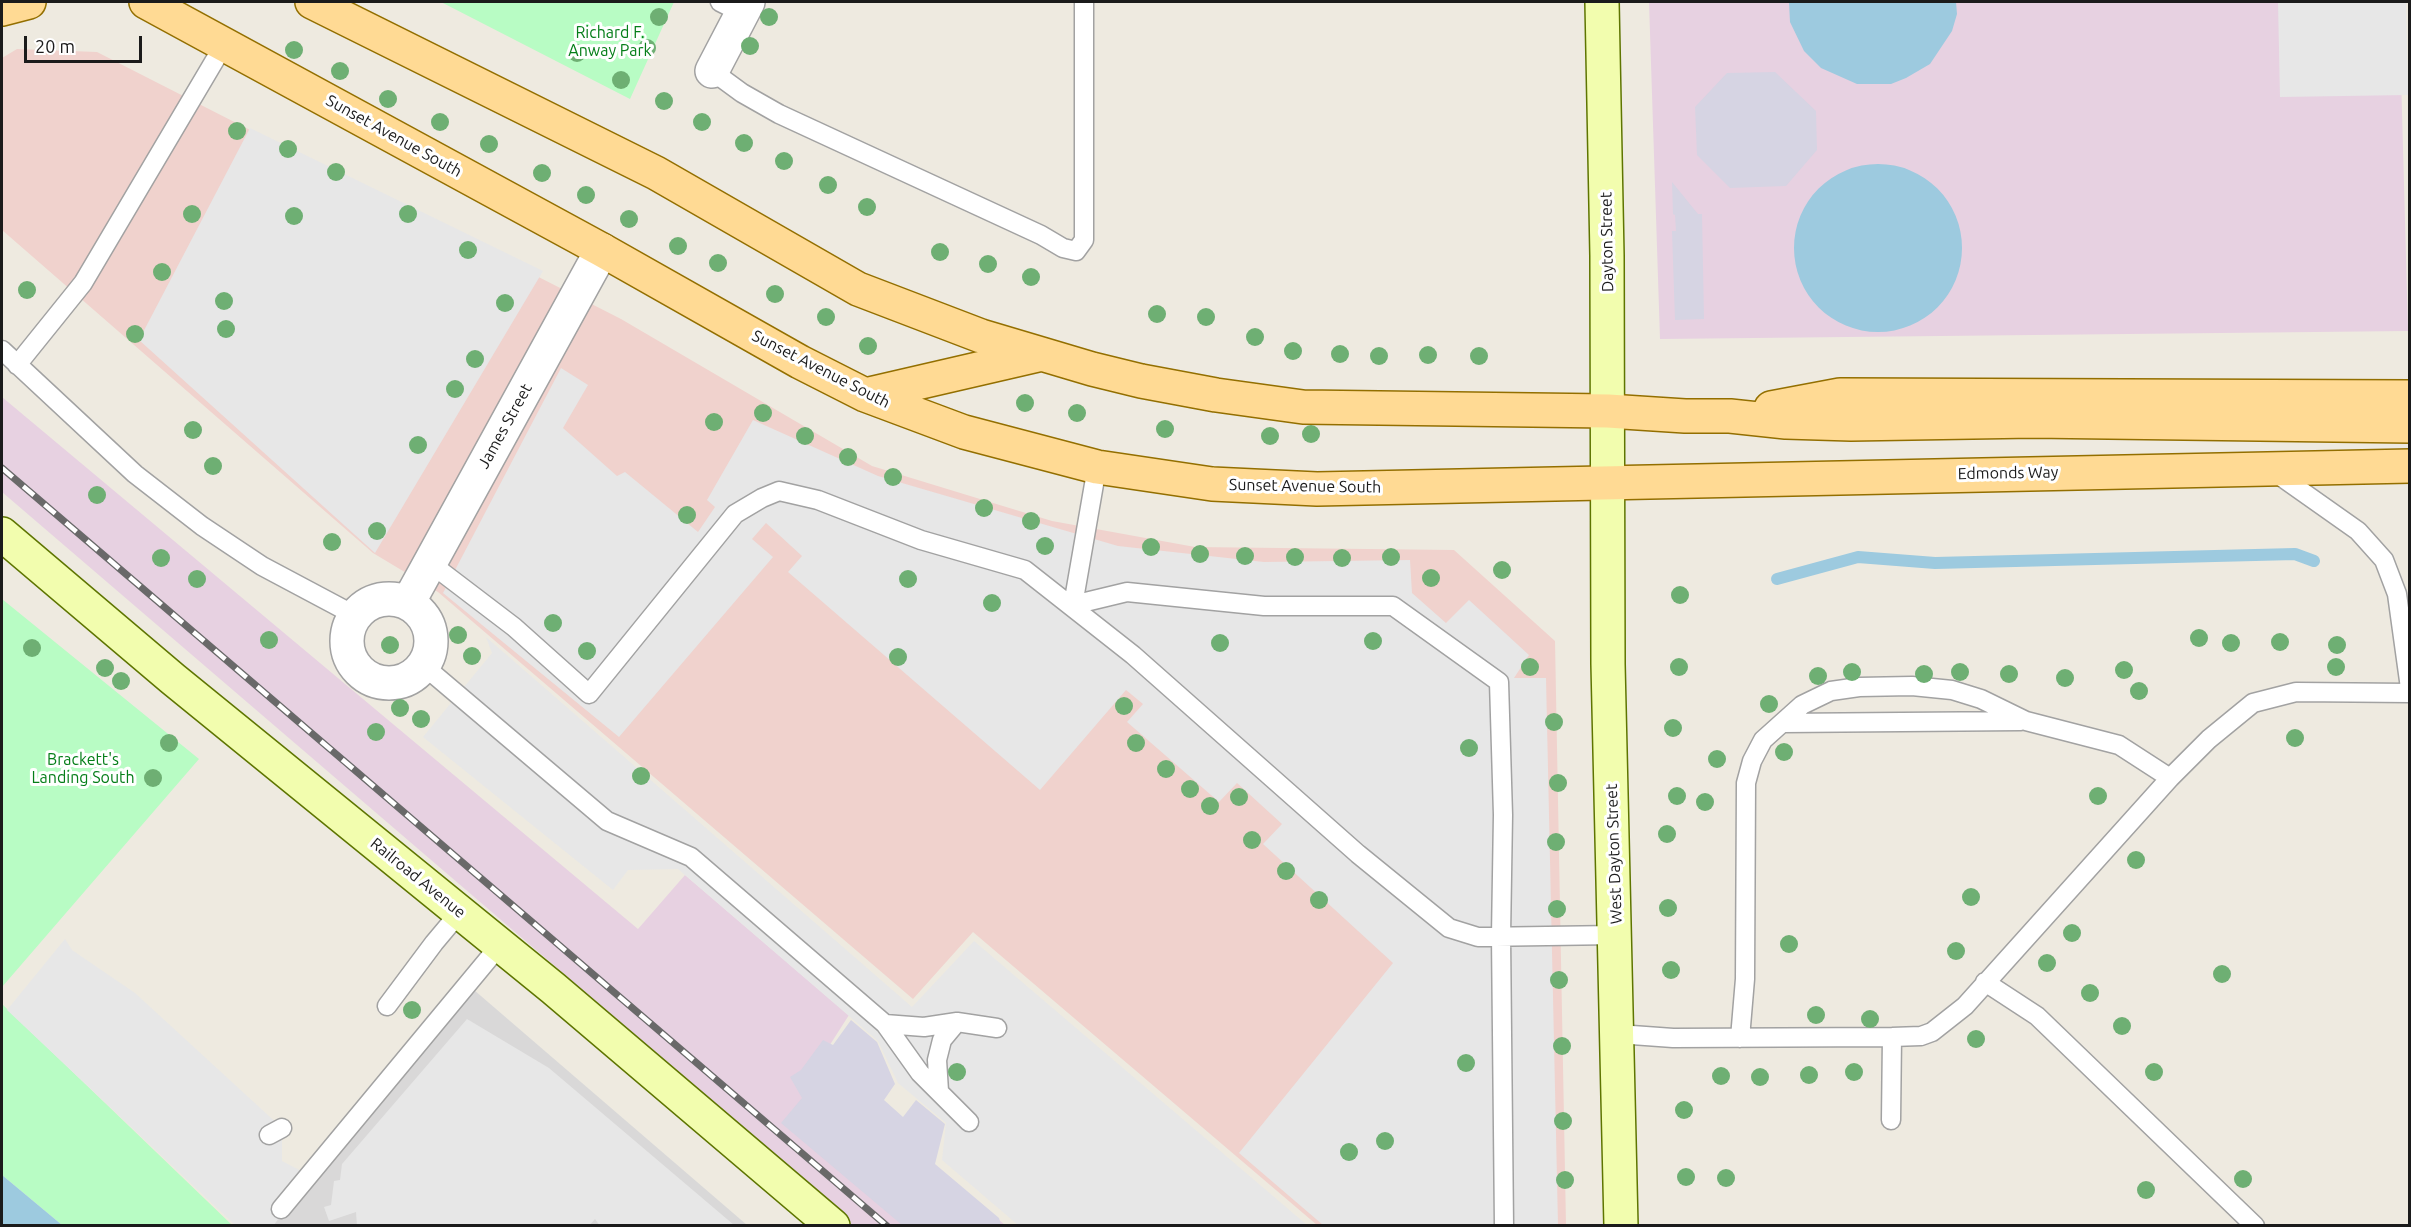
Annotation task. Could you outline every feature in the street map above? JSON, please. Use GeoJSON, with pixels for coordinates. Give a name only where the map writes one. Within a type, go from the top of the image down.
{"type":"FeatureCollection","features":[{"type":"Feature","properties":{"kind":"main road"},"geometry":{"type":"LineString","coordinates":[[2,9],[29,2]]}},
{"type":"Feature","properties":{"kind":"main road","name":"Sunset Avenue South"},"geometry":{"type":"LineString","coordinates":[[146,2],[602,250],[792,357],[865,395],[964,432],[1097,467],[1170,479],[1270,488],[1606,483]]}},
{"type":"Feature","properties":{"kind":"main road"},"geometry":{"type":"LineString","coordinates":[[312,2],[656,173],[858,289],[926,317],[1040,354],[1141,381],[1216,395],[1303,407],[1608,411],[1851,424],[2033,421],[2409,426]]}},
{"type":"Feature","properties":{"kind":"main road"},"geometry":{"type":"LineString","coordinates":[[865,395],[1040,354]]}},
{"type":"Feature","properties":{"kind":"main road"},"geometry":{"type":"LineString","coordinates":[[1730,416],[1840,394],[2409,397]]}},
{"type":"Feature","properties":{"kind":"main road","name":"Edmonds Way"},"geometry":{"type":"LineString","coordinates":[[1606,483],[2409,466]]}},
{"type":"Feature","properties":{"kind":"street","name":"Dayton Street"},"geometry":{"type":"LineString","coordinates":[[1602,2],[1608,411],[1606,483]]}},
{"type":"Feature","properties":{"kind":"street"},"geometry":{"type":"LineString","coordinates":[[712,71],[736,5]]}},
{"type":"Feature","properties":{"kind":"street","name":"James Street"},"geometry":{"type":"LineString","coordinates":[[408,603],[602,250]]}},
{"type":"Feature","properties":{"kind":"street","name":"West Dayton Street"},"geometry":{"type":"LineString","coordinates":[[1606,483],[1621,1226]]}},
{"type":"Feature","properties":{"kind":"street","name":"Railroad Avenue"},"geometry":{"type":"LineString","coordinates":[[2,534],[173,679],[500,945],[833,1226]]}},
{"type":"Feature","properties":{"kind":"street"},"geometry":{"type":"LineString","coordinates":[[386,598],[408,603],[420,612],[430,631],[430,652],[424,666],[402,681],[376,681],[364,675],[349,654],[349,627],[363,607],[386,598]]}},
{"type":"Feature","properties":{"kind":"lane"},"geometry":{"type":"LineString","coordinates":[[712,71],[779,114],[1041,235],[1063,248],[1076,251],[1084,240],[1084,2]]}},
{"type":"Feature","properties":{"kind":"lane"},"geometry":{"type":"LineString","coordinates":[[17,365],[83,284],[225,43]]}},
{"type":"Feature","properties":{"kind":"lane"},"geometry":{"type":"LineString","coordinates":[[2,350],[135,474],[202,526],[262,566],[356,616]]}},
{"type":"Feature","properties":{"kind":"lane"},"geometry":{"type":"LineString","coordinates":[[1073,605],[1097,467]]}},
{"type":"Feature","properties":{"kind":"lane"},"geometry":{"type":"LineString","coordinates":[[2270,469],[2358,531],[2384,560],[2397,594],[2409,688]]}},
{"type":"Feature","properties":{"kind":"lane"},"geometry":{"type":"LineString","coordinates":[[430,563],[514,627],[589,694],[735,514],[762,498],[780,491],[818,500],[921,540],[1025,570],[1073,605],[1133,655],[1359,854],[1449,928],[1478,937],[1616,935]]}},
{"type":"Feature","properties":{"kind":"lane"},"geometry":{"type":"LineString","coordinates":[[1073,605],[1127,592],[1264,606],[1393,606],[1499,682],[1503,815],[1501,936],[1504,1226]]}},
{"type":"Feature","properties":{"kind":"lane"},"geometry":{"type":"LineString","coordinates":[[424,666],[607,821],[691,857],[885,1024],[920,1073],[969,1122]]}},
{"type":"Feature","properties":{"kind":"lane"},"geometry":{"type":"LineString","coordinates":[[1740,1038],[1745,979],[1746,783],[1752,761],[1763,740],[1802,705],[1831,691],[1912,686],[1952,690],[1981,699],[2026,721],[2119,745],[2170,778]]}},
{"type":"Feature","properties":{"kind":"lane"},"geometry":{"type":"LineString","coordinates":[[1618,1034],[1673,1038],[1740,1038],[1892,1037],[1921,1036],[1932,1032],[1965,1006],[2170,778],[2209,739],[2253,703],[2296,692],[2409,693]]}},
{"type":"Feature","properties":{"kind":"lane"},"geometry":{"type":"LineString","coordinates":[[1783,723],[2026,721]]}},
{"type":"Feature","properties":{"kind":"lane"},"geometry":{"type":"LineString","coordinates":[[387,1006],[460,912]]}},
{"type":"Feature","properties":{"kind":"lane"},"geometry":{"type":"LineString","coordinates":[[281,1209],[500,945]]}},
{"type":"Feature","properties":{"kind":"lane"},"geometry":{"type":"LineString","coordinates":[[1985,982],[2037,1016],[2255,1226]]}},
{"type":"Feature","properties":{"kind":"lane"},"geometry":{"type":"LineString","coordinates":[[885,1024],[924,1027],[957,1022],[997,1028]]}},
{"type":"Feature","properties":{"kind":"lane"},"geometry":{"type":"LineString","coordinates":[[939,1091],[937,1060],[942,1040],[957,1022]]}},
{"type":"Feature","properties":{"kind":"lane"},"geometry":{"type":"LineString","coordinates":[[1891,1120],[1892,1037]]}},
{"type":"Feature","properties":{"kind":"shaded area"},"geometry":{"type":"Polygon","coordinates":[[[1649,2],[2399,2],[2408,331],[1660,339],[1649,2]]]}},
{"type":"Feature","properties":{"kind":"shaded area"},"geometry":{"type":"Polygon","coordinates":[[[2278,2],[2406,2],[2408,95],[2280,97],[2278,2]]]}},
{"type":"Feature","properties":{"kind":"shaded area"},"geometry":{"type":"Polygon","coordinates":[[[17,49],[97,52],[621,319],[872,466],[1052,521],[1195,547],[1454,550],[1555,641],[1566,1225],[1317,1225],[973,932],[913,999],[438,592],[373,553],[2,230],[2,58],[17,49]]]}},
{"type":"Feature","properties":{"kind":"shaded area"},"geometry":{"type":"Polygon","coordinates":[[[1775,72],[1816,111],[1817,150],[1786,186],[1730,188],[1697,155],[1695,107],[1727,73],[1775,72]]]}},
{"type":"Feature","properties":{"kind":"shaded area"},"geometry":{"type":"Polygon","coordinates":[[[250,128],[543,271],[375,553],[139,340],[250,128]]]}},
{"type":"Feature","properties":{"kind":"shaded area"},"geometry":{"type":"Polygon","coordinates":[[[1672,182],[1698,214],[1702,214],[1704,319],[1675,320],[1672,231],[1676,231],[1672,182]]]}},
{"type":"Feature","properties":{"kind":"shaded area"},"geometry":{"type":"Polygon","coordinates":[[[561,368],[588,385],[563,428],[617,476],[625,472],[698,532],[715,507],[707,500],[753,420],[878,476],[1118,546],[1264,562],[1410,560],[1412,593],[1446,623],[1469,600],[1529,655],[1514,678],[1546,678],[1558,1225],[1323,1225],[1239,1153],[1393,963],[1263,844],[1282,824],[1237,783],[1219,802],[1127,722],[1143,704],[1126,690],[1040,790],[788,572],[802,556],[766,523],[752,539],[773,557],[619,737],[443,593],[561,368]]]}},
{"type":"Feature","properties":{"kind":"shaded area"},"geometry":{"type":"Polygon","coordinates":[[[2,397],[638,929],[685,875],[849,1015],[817,1065],[1005,1225],[840,1225],[648,1046],[2,492],[2,397]]]}},
{"type":"Feature","properties":{"kind":"shaded area"},"geometry":{"type":"Polygon","coordinates":[[[486,637],[912,1007],[974,941],[1307,1225],[1018,1225],[942,1160],[946,1123],[898,1083],[878,1041],[678,869],[628,870],[613,890],[423,737],[492,653],[486,637]]]}},
{"type":"Feature","properties":{"kind":"shaded area"},"geometry":{"type":"Polygon","coordinates":[[[65,939],[72,950],[135,993],[282,1128],[282,1161],[309,1175],[274,1225],[235,1225],[7,1010],[65,939]]]}},
{"type":"Feature","properties":{"kind":"shaded area"},"geometry":{"type":"Polygon","coordinates":[[[474,990],[747,1225],[271,1226],[474,990]]]}},
{"type":"Feature","properties":{"kind":"shaded area"},"geometry":{"type":"Polygon","coordinates":[[[467,1019],[549,1068],[734,1225],[600,1226],[595,1219],[589,1226],[357,1226],[356,1212],[329,1221],[324,1207],[331,1205],[334,1181],[340,1180],[342,1164],[467,1019]]]}},
{"type":"Feature","properties":{"kind":"shaded area"},"geometry":{"type":"Polygon","coordinates":[[[851,1020],[877,1042],[895,1084],[884,1100],[903,1117],[916,1100],[945,1124],[935,1164],[999,1218],[1001,1225],[902,1225],[781,1123],[802,1098],[790,1077],[801,1070],[823,1040],[833,1045],[851,1020]]]}},
{"type":"Feature","properties":{"kind":"green space","name":"Richard F. Anway Park"},"geometry":{"type":"Polygon","coordinates":[[[441,2],[674,2],[630,99],[441,2]]]}},
{"type":"Feature","properties":{"kind":"green space","name":"Brackett's Landing South"},"geometry":{"type":"Polygon","coordinates":[[[2,599],[199,759],[2,987],[2,599]]]}},
{"type":"Feature","properties":{"kind":"green space"},"geometry":{"type":"Polygon","coordinates":[[[2,1004],[232,1225],[62,1225],[2,1175],[2,1004]]]}},
{"type":"Feature","properties":{"kind":"water"},"geometry":{"type":"Polygon","coordinates":[[[1789,2],[1956,2],[1957,14],[1952,31],[1930,64],[1891,84],[1857,84],[1821,68],[1804,51],[1790,22],[1789,2]]]}},
{"type":"Feature","properties":{"kind":"water"},"geometry":{"type":"Polygon","coordinates":[[[1878,164],[1910,170],[1925,178],[1937,189],[1948,201],[1956,216],[1962,248],[1956,280],[1948,295],[1937,307],[1925,318],[1910,326],[1878,332],[1846,326],[1831,318],[1819,307],[1808,295],[1800,280],[1794,248],[1800,216],[1808,201],[1819,189],[1831,178],[1846,170],[1878,164]]]}},
{"type":"Feature","properties":{"kind":"water"},"geometry":{"type":"Polygon","coordinates":[[[2,1175],[62,1225],[2,1225],[2,1175]]]}},
{"type":"Feature","properties":{"kind":"waterway"},"geometry":{"type":"LineString","coordinates":[[1777,579],[1858,557],[1935,563],[2295,554],[2314,561]]}},
{"type":"Feature","properties":{"kind":"railway"},"geometry":{"type":"LineString","coordinates":[[2,468],[887,1226]]}}]}
